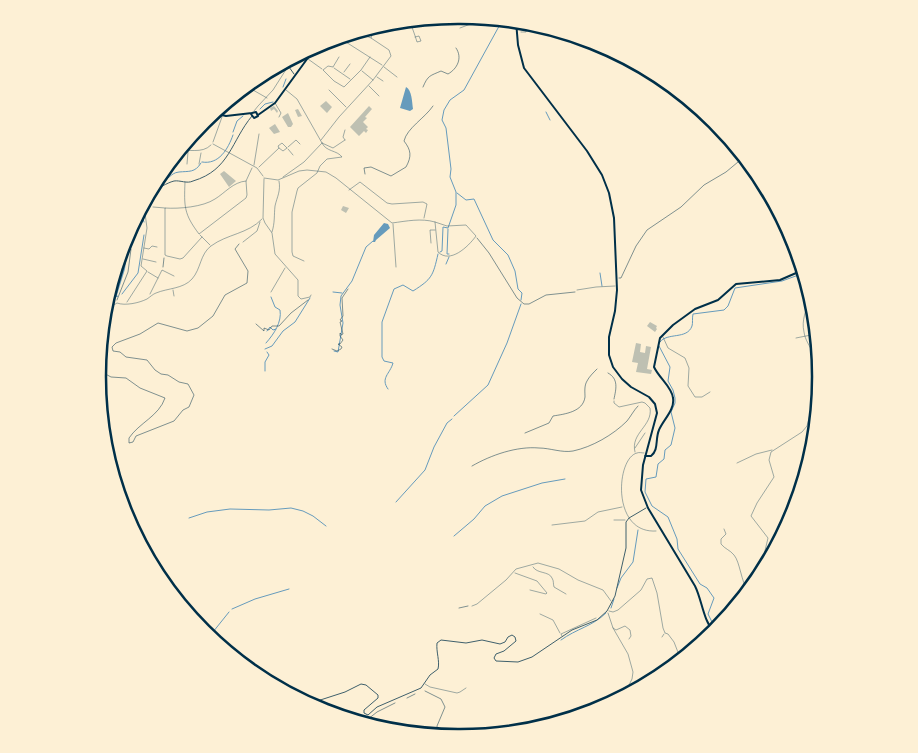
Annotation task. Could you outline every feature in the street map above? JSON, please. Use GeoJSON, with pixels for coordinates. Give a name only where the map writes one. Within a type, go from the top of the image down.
{"type":"FeatureCollection","features":[{"type":"Feature","properties":{"kind":"main road"},"geometry":{"type":"LineString","coordinates":[[517,29],[518,45],[526,72],[577,137],[605,181],[613,208],[616,286],[616,304],[608,337],[609,355],[622,379],[631,387],[649,397],[657,409],[641,479],[641,490],[648,508],[695,586],[709,624]]}},
{"type":"Feature","properties":{"kind":"main road"},"geometry":{"type":"LineString","coordinates":[[223,116],[254,114],[275,103],[294,74],[299,71],[308,59]]}},
{"type":"Feature","properties":{"kind":"main road"},"geometry":{"type":"LineString","coordinates":[[646,454],[655,452],[659,430],[674,400],[669,389],[654,368],[658,342],[673,325],[695,309],[718,300],[736,284],[780,280],[796,273]]}},
{"type":"Feature","properties":{"kind":"street"},"geometry":{"type":"LineString","coordinates":[[460,28],[470,24]]}},
{"type":"Feature","properties":{"kind":"street"},"geometry":{"type":"LineString","coordinates":[[412,27],[416,37]]}},
{"type":"Feature","properties":{"kind":"street"},"geometry":{"type":"LineString","coordinates":[[521,32],[527,31]]}},
{"type":"Feature","properties":{"kind":"street"},"geometry":{"type":"LineString","coordinates":[[320,140],[373,80],[391,56],[391,53],[367,36]]}},
{"type":"Feature","properties":{"kind":"street"},"geometry":{"type":"LineString","coordinates":[[347,43],[384,66],[397,77]]}},
{"type":"Feature","properties":{"kind":"street"},"geometry":{"type":"LineString","coordinates":[[333,67],[339,57]]}},
{"type":"Feature","properties":{"kind":"street"},"geometry":{"type":"LineString","coordinates":[[308,59],[344,87],[361,70],[370,57]]}},
{"type":"Feature","properties":{"kind":"street"},"geometry":{"type":"LineString","coordinates":[[343,73],[350,64]]}},
{"type":"Feature","properties":{"kind":"street"},"geometry":{"type":"LineString","coordinates":[[323,70],[328,66],[333,67],[352,80]]}},
{"type":"Feature","properties":{"kind":"street"},"geometry":{"type":"LineString","coordinates":[[289,68],[294,74]]}},
{"type":"Feature","properties":{"kind":"street"},"geometry":{"type":"LineString","coordinates":[[163,186],[175,181],[195,181],[217,169],[229,153],[244,125],[274,90],[285,70]]}},
{"type":"Feature","properties":{"kind":"street"},"geometry":{"type":"LineString","coordinates":[[361,70],[373,80]]}},
{"type":"Feature","properties":{"kind":"street"},"geometry":{"type":"LineString","coordinates":[[376,76],[383,81]]}},
{"type":"Feature","properties":{"kind":"street"},"geometry":{"type":"LineString","coordinates":[[368,85],[379,96]]}},
{"type":"Feature","properties":{"kind":"street"},"geometry":{"type":"LineString","coordinates":[[285,89],[297,99],[326,148],[340,154],[342,157],[338,159],[329,158],[298,188],[292,212],[293,256],[304,261]]}},
{"type":"Feature","properties":{"kind":"street"},"geometry":{"type":"LineString","coordinates":[[254,90],[267,98]]}},
{"type":"Feature","properties":{"kind":"street"},"geometry":{"type":"LineString","coordinates":[[329,90],[347,108]]}},
{"type":"Feature","properties":{"kind":"street"},"geometry":{"type":"LineString","coordinates":[[275,103],[281,113],[279,117]]}},
{"type":"Feature","properties":{"kind":"street"},"geometry":{"type":"LineString","coordinates":[[188,151],[205,150],[212,144],[223,116]]}},
{"type":"Feature","properties":{"kind":"street"},"geometry":{"type":"LineString","coordinates":[[322,142],[333,148],[345,140],[343,137],[346,130]]}},
{"type":"Feature","properties":{"kind":"street"},"geometry":{"type":"LineString","coordinates":[[199,234],[246,198],[246,181],[253,166],[258,134]]}},
{"type":"Feature","properties":{"kind":"street"},"geometry":{"type":"LineString","coordinates":[[279,148],[283,151],[296,140],[300,144]]}},
{"type":"Feature","properties":{"kind":"street"},"geometry":{"type":"LineString","coordinates":[[257,168],[279,148],[278,146],[282,142],[293,155]]}},
{"type":"Feature","properties":{"kind":"street"},"geometry":{"type":"LineString","coordinates":[[264,178],[278,180],[304,162],[322,142]]}},
{"type":"Feature","properties":{"kind":"street"},"geometry":{"type":"LineString","coordinates":[[212,144],[257,168],[264,178],[263,218],[272,233]]}},
{"type":"Feature","properties":{"kind":"street"},"geometry":{"type":"LineString","coordinates":[[188,151],[188,164]]}},
{"type":"Feature","properties":{"kind":"street"},"geometry":{"type":"LineString","coordinates":[[199,164],[201,151]]}},
{"type":"Feature","properties":{"kind":"street"},"geometry":{"type":"LineString","coordinates":[[281,178],[299,171],[318,170],[329,174],[392,223],[424,219],[435,222],[447,226],[466,225],[476,236],[463,250],[447,257],[443,256],[438,252],[435,222]]}},
{"type":"Feature","properties":{"kind":"street"},"geometry":{"type":"LineString","coordinates":[[278,180],[280,191],[272,233],[275,254],[298,280],[298,296],[301,299],[310,296]]}},
{"type":"Feature","properties":{"kind":"street"},"geometry":{"type":"LineString","coordinates":[[153,207],[178,209],[212,201],[236,184],[246,181]]}},
{"type":"Feature","properties":{"kind":"street"},"geometry":{"type":"LineString","coordinates":[[185,182],[185,208],[188,220],[211,246]]}},
{"type":"Feature","properties":{"kind":"street"},"geometry":{"type":"LineString","coordinates":[[349,190],[360,182],[387,203],[424,202],[427,204],[424,219]]}},
{"type":"Feature","properties":{"kind":"street"},"geometry":{"type":"LineString","coordinates":[[165,208],[165,254],[169,257],[183,258],[202,237]]}},
{"type":"Feature","properties":{"kind":"street"},"geometry":{"type":"LineString","coordinates":[[145,216],[147,228],[141,268],[158,278]]}},
{"type":"Feature","properties":{"kind":"street"},"geometry":{"type":"LineString","coordinates":[[243,242],[257,231],[263,218]]}},
{"type":"Feature","properties":{"kind":"street"},"geometry":{"type":"LineString","coordinates":[[116,303],[141,301],[186,284],[193,278],[202,258],[211,246],[246,232],[261,221]]}},
{"type":"Feature","properties":{"kind":"street"},"geometry":{"type":"LineString","coordinates":[[392,223],[396,267]]}},
{"type":"Feature","properties":{"kind":"street"},"geometry":{"type":"LineString","coordinates":[[431,243],[430,230],[437,230]]}},
{"type":"Feature","properties":{"kind":"street"},"geometry":{"type":"LineString","coordinates":[[144,248],[157,247]]}},
{"type":"Feature","properties":{"kind":"street"},"geometry":{"type":"LineString","coordinates":[[141,259],[156,262]]}},
{"type":"Feature","properties":{"kind":"street"},"geometry":{"type":"LineString","coordinates":[[271,292],[286,266]]}},
{"type":"Feature","properties":{"kind":"street"},"geometry":{"type":"LineString","coordinates":[[151,296],[150,292],[162,270],[174,276]]}},
{"type":"Feature","properties":{"kind":"street"},"geometry":{"type":"LineString","coordinates":[[127,303],[127,300],[130,299],[146,271]]}},
{"type":"Feature","properties":{"kind":"street"},"geometry":{"type":"LineString","coordinates":[[577,291],[596,287],[616,286]]}},
{"type":"Feature","properties":{"kind":"street"},"geometry":{"type":"LineString","coordinates":[[172,289],[174,296]]}},
{"type":"Feature","properties":{"kind":"street"},"geometry":{"type":"LineString","coordinates":[[805,308],[803,317],[805,336],[810,347]]}},
{"type":"Feature","properties":{"kind":"street"},"geometry":{"type":"LineString","coordinates":[[796,338],[809,335]]}},
{"type":"Feature","properties":{"kind":"street"},"geometry":{"type":"LineString","coordinates":[[663,337],[669,349],[682,354],[688,363],[688,386],[694,397],[710,392]]}},
{"type":"Feature","properties":{"kind":"street"},"geometry":{"type":"LineString","coordinates":[[614,401],[619,406],[640,402],[645,402],[649,405],[651,416],[636,438],[635,454]]}},
{"type":"Feature","properties":{"kind":"street"},"geometry":{"type":"LineString","coordinates":[[765,552],[768,538],[752,516],[774,474],[769,460],[771,452],[802,432],[807,426],[810,413]]}},
{"type":"Feature","properties":{"kind":"street"},"geometry":{"type":"LineString","coordinates":[[634,449],[645,433]]}},
{"type":"Feature","properties":{"kind":"street"},"geometry":{"type":"LineString","coordinates":[[737,463],[756,454],[763,453],[768,449],[774,450]]}},
{"type":"Feature","properties":{"kind":"street"},"geometry":{"type":"LineString","coordinates":[[646,454],[635,454],[631,457],[622,478],[621,493],[624,506],[630,518],[641,529],[656,531]]}},
{"type":"Feature","properties":{"kind":"street"},"geometry":{"type":"LineString","coordinates":[[552,525],[585,521],[598,512],[624,506]]}},
{"type":"Feature","properties":{"kind":"street"},"geometry":{"type":"LineString","coordinates":[[614,520],[627,520],[648,508]]}},
{"type":"Feature","properties":{"kind":"street"},"geometry":{"type":"LineString","coordinates":[[320,700],[365,684],[378,695],[375,702],[364,710],[368,715],[377,707],[421,689],[430,675],[438,669],[436,643],[441,640],[466,643],[482,640],[500,644],[505,642],[510,635],[514,635],[516,641],[496,654],[494,658],[496,661],[512,662],[532,657],[572,630],[597,620],[607,611],[614,596],[626,548],[627,520]]}},
{"type":"Feature","properties":{"kind":"street"},"geometry":{"type":"LineString","coordinates":[[724,529],[726,534],[721,539],[721,544],[734,555],[743,584]]}},
{"type":"Feature","properties":{"kind":"street"},"geometry":{"type":"LineString","coordinates":[[472,606],[477,604],[516,569],[533,566],[538,563],[568,573],[578,580],[603,590],[611,602]]}},
{"type":"Feature","properties":{"kind":"street"},"geometry":{"type":"LineString","coordinates":[[533,566],[534,570],[549,575],[552,578],[554,588],[566,594]]}},
{"type":"Feature","properties":{"kind":"street"},"geometry":{"type":"LineString","coordinates":[[513,572],[537,581],[547,593],[530,590]]}},
{"type":"Feature","properties":{"kind":"street"},"geometry":{"type":"LineString","coordinates":[[607,611],[613,612],[618,610],[642,590],[647,580],[652,578],[657,594],[661,624],[665,633],[671,637],[678,653]]}},
{"type":"Feature","properties":{"kind":"street"},"geometry":{"type":"LineString","coordinates":[[607,611],[612,628],[628,654],[633,672],[629,685]]}},
{"type":"Feature","properties":{"kind":"street"},"geometry":{"type":"LineString","coordinates":[[540,614],[553,620],[562,638]]}},
{"type":"Feature","properties":{"kind":"street"},"geometry":{"type":"LineString","coordinates":[[561,634],[596,618]]}},
{"type":"Feature","properties":{"kind":"street"},"geometry":{"type":"LineString","coordinates":[[612,628],[616,630],[624,626],[626,627],[631,633],[629,639]]}},
{"type":"Feature","properties":{"kind":"street"},"geometry":{"type":"LineString","coordinates":[[662,637],[665,633]]}},
{"type":"Feature","properties":{"kind":"street"},"geometry":{"type":"LineString","coordinates":[[425,684],[430,687],[457,693],[466,688]]}},
{"type":"Feature","properties":{"kind":"path"},"geometry":{"type":"LineString","coordinates":[[423,87],[431,74],[441,70],[448,74],[451,73],[460,58],[456,48]]}},
{"type":"Feature","properties":{"kind":"path"},"geometry":{"type":"LineString","coordinates":[[366,174],[364,168],[371,167],[391,176],[406,167],[411,154],[404,141],[405,135],[433,106]]}},
{"type":"Feature","properties":{"kind":"path"},"geometry":{"type":"LineString","coordinates":[[223,116],[226,111]]}},
{"type":"Feature","properties":{"kind":"path"},"geometry":{"type":"LineString","coordinates":[[621,278],[636,246],[647,230],[681,207],[704,185],[726,172],[739,162]]}},
{"type":"Feature","properties":{"kind":"path"},"geometry":{"type":"LineString","coordinates":[[476,236],[522,302],[529,304],[546,295],[577,291]]}},
{"type":"Feature","properties":{"kind":"path"},"geometry":{"type":"LineString","coordinates":[[106,374],[111,377],[126,378],[140,388],[165,398],[160,409],[134,431],[129,438],[129,443],[133,442],[136,436],[174,421],[183,410],[189,407],[194,394],[188,384],[178,382],[168,375],[161,374],[147,360],[126,357],[120,352],[113,351],[112,347],[116,343],[140,334],[158,323],[187,330],[204,325],[212,316],[225,294],[248,283],[248,271],[235,249],[243,242]]}},
{"type":"Feature","properties":{"kind":"path"},"geometry":{"type":"LineString","coordinates":[[116,303],[128,272],[130,250]]}},
{"type":"Feature","properties":{"kind":"path"},"geometry":{"type":"LineString","coordinates":[[162,270],[165,254]]}},
{"type":"Feature","properties":{"kind":"path"},"geometry":{"type":"LineString","coordinates":[[332,349],[338,350],[342,348],[339,345],[343,340],[340,333],[341,335],[343,334],[340,322],[342,319],[342,298],[348,289]]}},
{"type":"Feature","properties":{"kind":"path"},"geometry":{"type":"LineString","coordinates":[[256,324],[264,331],[264,328],[269,330],[272,326],[280,326],[290,313],[309,299]]}},
{"type":"Feature","properties":{"kind":"path"},"geometry":{"type":"LineString","coordinates":[[525,433],[549,423],[553,416],[569,414],[581,406],[584,402],[587,380],[597,369]]}},
{"type":"Feature","properties":{"kind":"path"},"geometry":{"type":"LineString","coordinates":[[608,373],[616,382],[614,401]]}},
{"type":"Feature","properties":{"kind":"path"},"geometry":{"type":"LineString","coordinates":[[472,466],[513,450],[531,447],[573,451],[597,442],[624,423],[640,402]]}},
{"type":"Feature","properties":{"kind":"path"},"geometry":{"type":"LineString","coordinates":[[459,608],[472,606]]}},
{"type":"Feature","properties":{"kind":"path"},"geometry":{"type":"LineString","coordinates":[[421,689],[432,694],[445,707],[437,728]]}},
{"type":"Feature","properties":{"kind":"path"},"geometry":{"type":"LineString","coordinates":[[403,699],[419,691]]}},
{"type":"Feature","properties":{"kind":"path"},"geometry":{"type":"LineString","coordinates":[[370,718],[396,702]]}},
{"type":"Feature","properties":{"kind":"water"},"geometry":{"type":"Polygon","coordinates":[[[406,87],[412,100],[413,109],[410,111],[400,108],[406,87]]]}},
{"type":"Feature","properties":{"kind":"water"},"geometry":{"type":"Polygon","coordinates":[[[384,223],[388,224],[390,228],[373,242],[374,235],[384,223]]]}},
{"type":"Feature","properties":{"kind":"water"},"geometry":{"type":"Polygon","coordinates":[[[126,259],[117,295],[118,297],[115,297],[126,259]]]}},
{"type":"Feature","properties":{"kind":"building"},"geometry":{"type":"Polygon","coordinates":[[[326,101],[332,107],[327,113],[320,106],[326,101]]]}},
{"type":"Feature","properties":{"kind":"building"},"geometry":{"type":"Polygon","coordinates":[[[274,106],[278,111],[277,113],[274,109],[271,111],[270,108],[274,106]]]}},
{"type":"Feature","properties":{"kind":"building"},"geometry":{"type":"Polygon","coordinates":[[[369,106],[372,109],[363,122],[368,127],[366,129],[368,130],[359,136],[350,127],[369,106]]]}},
{"type":"Feature","properties":{"kind":"building"},"geometry":{"type":"Polygon","coordinates":[[[298,109],[302,116],[298,117],[295,110],[298,109]]]}},
{"type":"Feature","properties":{"kind":"building"},"geometry":{"type":"Polygon","coordinates":[[[288,113],[293,124],[291,127],[288,127],[282,117],[288,113]]]}},
{"type":"Feature","properties":{"kind":"building"},"geometry":{"type":"Polygon","coordinates":[[[275,124],[280,132],[274,134],[269,128],[275,124]]]}},
{"type":"Feature","properties":{"kind":"building"},"geometry":{"type":"Polygon","coordinates":[[[224,171],[236,181],[229,187],[220,174],[224,171]]]}},
{"type":"Feature","properties":{"kind":"building"},"geometry":{"type":"Polygon","coordinates":[[[343,206],[349,208],[346,213],[341,210],[343,206]]]}},
{"type":"Feature","properties":{"kind":"building"},"geometry":{"type":"Polygon","coordinates":[[[650,322],[657,326],[655,332],[647,326],[650,322]]]}},
{"type":"Feature","properties":{"kind":"building"},"geometry":{"type":"Polygon","coordinates":[[[636,343],[641,344],[640,352],[645,353],[646,346],[651,347],[647,369],[652,370],[651,374],[636,372],[638,363],[632,362],[636,343]]]}},
{"type":"Feature","properties":{"kind":"waterway"},"geometry":{"type":"LineString","coordinates":[[440,252],[442,251],[443,227],[448,228],[456,205],[456,192],[450,177],[451,169],[446,128],[442,120],[444,110],[450,100],[464,90],[499,26]]}},
{"type":"Feature","properties":{"kind":"waterway"},"geometry":{"type":"LineString","coordinates":[[283,87],[286,79]]}},
{"type":"Feature","properties":{"kind":"waterway"},"geometry":{"type":"LineString","coordinates":[[260,109],[265,104],[273,102]]}},
{"type":"Feature","properties":{"kind":"waterway"},"geometry":{"type":"LineString","coordinates":[[546,112],[550,120]]}},
{"type":"Feature","properties":{"kind":"waterway"},"geometry":{"type":"LineString","coordinates":[[233,132],[237,121],[243,116]]}},
{"type":"Feature","properties":{"kind":"waterway"},"geometry":{"type":"LineString","coordinates":[[202,162],[213,161],[222,155],[233,135]]}},
{"type":"Feature","properties":{"kind":"waterway"},"geometry":{"type":"LineString","coordinates":[[168,178],[176,173],[194,170],[201,163]]}},
{"type":"Feature","properties":{"kind":"waterway"},"geometry":{"type":"LineString","coordinates":[[457,193],[466,200],[474,199],[493,240],[508,255],[515,271],[518,289],[522,293],[521,300]]}},
{"type":"Feature","properties":{"kind":"waterway"},"geometry":{"type":"LineString","coordinates":[[448,229],[447,254],[449,254]]}},
{"type":"Feature","properties":{"kind":"waterway"},"geometry":{"type":"LineString","coordinates":[[122,294],[138,273],[144,235]]}},
{"type":"Feature","properties":{"kind":"waterway"},"geometry":{"type":"LineString","coordinates":[[334,351],[338,352],[343,323],[340,305],[341,296],[352,281],[366,247],[373,241]]}},
{"type":"Feature","properties":{"kind":"waterway"},"geometry":{"type":"LineString","coordinates":[[388,389],[385,379],[393,363],[384,361],[382,357],[382,322],[394,289],[403,285],[413,291],[428,280],[435,267],[438,254]]}},
{"type":"Feature","properties":{"kind":"waterway"},"geometry":{"type":"LineString","coordinates":[[446,264],[449,257]]}},
{"type":"Feature","properties":{"kind":"waterway"},"geometry":{"type":"LineString","coordinates":[[600,273],[602,286]]}},
{"type":"Feature","properties":{"kind":"waterway"},"geometry":{"type":"LineString","coordinates":[[660,342],[667,337],[686,333],[692,325],[693,314],[724,310],[728,306],[735,288],[782,281],[797,276]]}},
{"type":"Feature","properties":{"kind":"waterway"},"geometry":{"type":"LineString","coordinates":[[333,292],[342,293]]}},
{"type":"Feature","properties":{"kind":"waterway"},"geometry":{"type":"LineString","coordinates":[[266,343],[277,328],[280,319],[280,310],[275,307],[271,297]]}},
{"type":"Feature","properties":{"kind":"waterway"},"geometry":{"type":"LineString","coordinates":[[265,349],[272,346],[283,331],[295,322],[310,298]]}},
{"type":"Feature","properties":{"kind":"waterway"},"geometry":{"type":"LineString","coordinates":[[454,416],[488,385],[507,343],[521,304]]}},
{"type":"Feature","properties":{"kind":"waterway"},"geometry":{"type":"LineString","coordinates":[[267,331],[270,327],[273,330],[276,329]]}},
{"type":"Feature","properties":{"kind":"waterway"},"geometry":{"type":"LineString","coordinates":[[659,346],[670,367],[668,381],[675,398],[671,412],[675,428],[671,445],[665,450],[664,459],[658,464],[656,477],[646,479],[645,492],[652,506],[668,517],[677,539],[678,549],[700,584],[707,588],[714,598],[708,614],[712,622]]}},
{"type":"Feature","properties":{"kind":"waterway"},"geometry":{"type":"LineString","coordinates":[[265,371],[265,362],[269,355],[267,352]]}},
{"type":"Feature","properties":{"kind":"waterway"},"geometry":{"type":"LineString","coordinates":[[396,502],[425,470],[434,447],[447,423],[452,419]]}},
{"type":"Feature","properties":{"kind":"waterway"},"geometry":{"type":"LineString","coordinates":[[454,536],[474,519],[485,506],[502,496],[542,483],[565,479]]}},
{"type":"Feature","properties":{"kind":"waterway"},"geometry":{"type":"LineString","coordinates":[[189,518],[207,512],[230,509],[269,510],[291,508],[313,516],[326,526]]}},
{"type":"Feature","properties":{"kind":"waterway"},"geometry":{"type":"LineString","coordinates":[[617,588],[621,578],[633,562],[638,530]]}},
{"type":"Feature","properties":{"kind":"waterway"},"geometry":{"type":"LineString","coordinates":[[232,609],[255,599],[289,589]]}},
{"type":"Feature","properties":{"kind":"waterway"},"geometry":{"type":"LineString","coordinates":[[611,608],[614,599]]}},
{"type":"Feature","properties":{"kind":"waterway"},"geometry":{"type":"LineString","coordinates":[[214,630],[229,612]]}},
{"type":"Feature","properties":{"kind":"waterway"},"geometry":{"type":"LineString","coordinates":[[561,640],[596,621],[606,613]]}}]}
